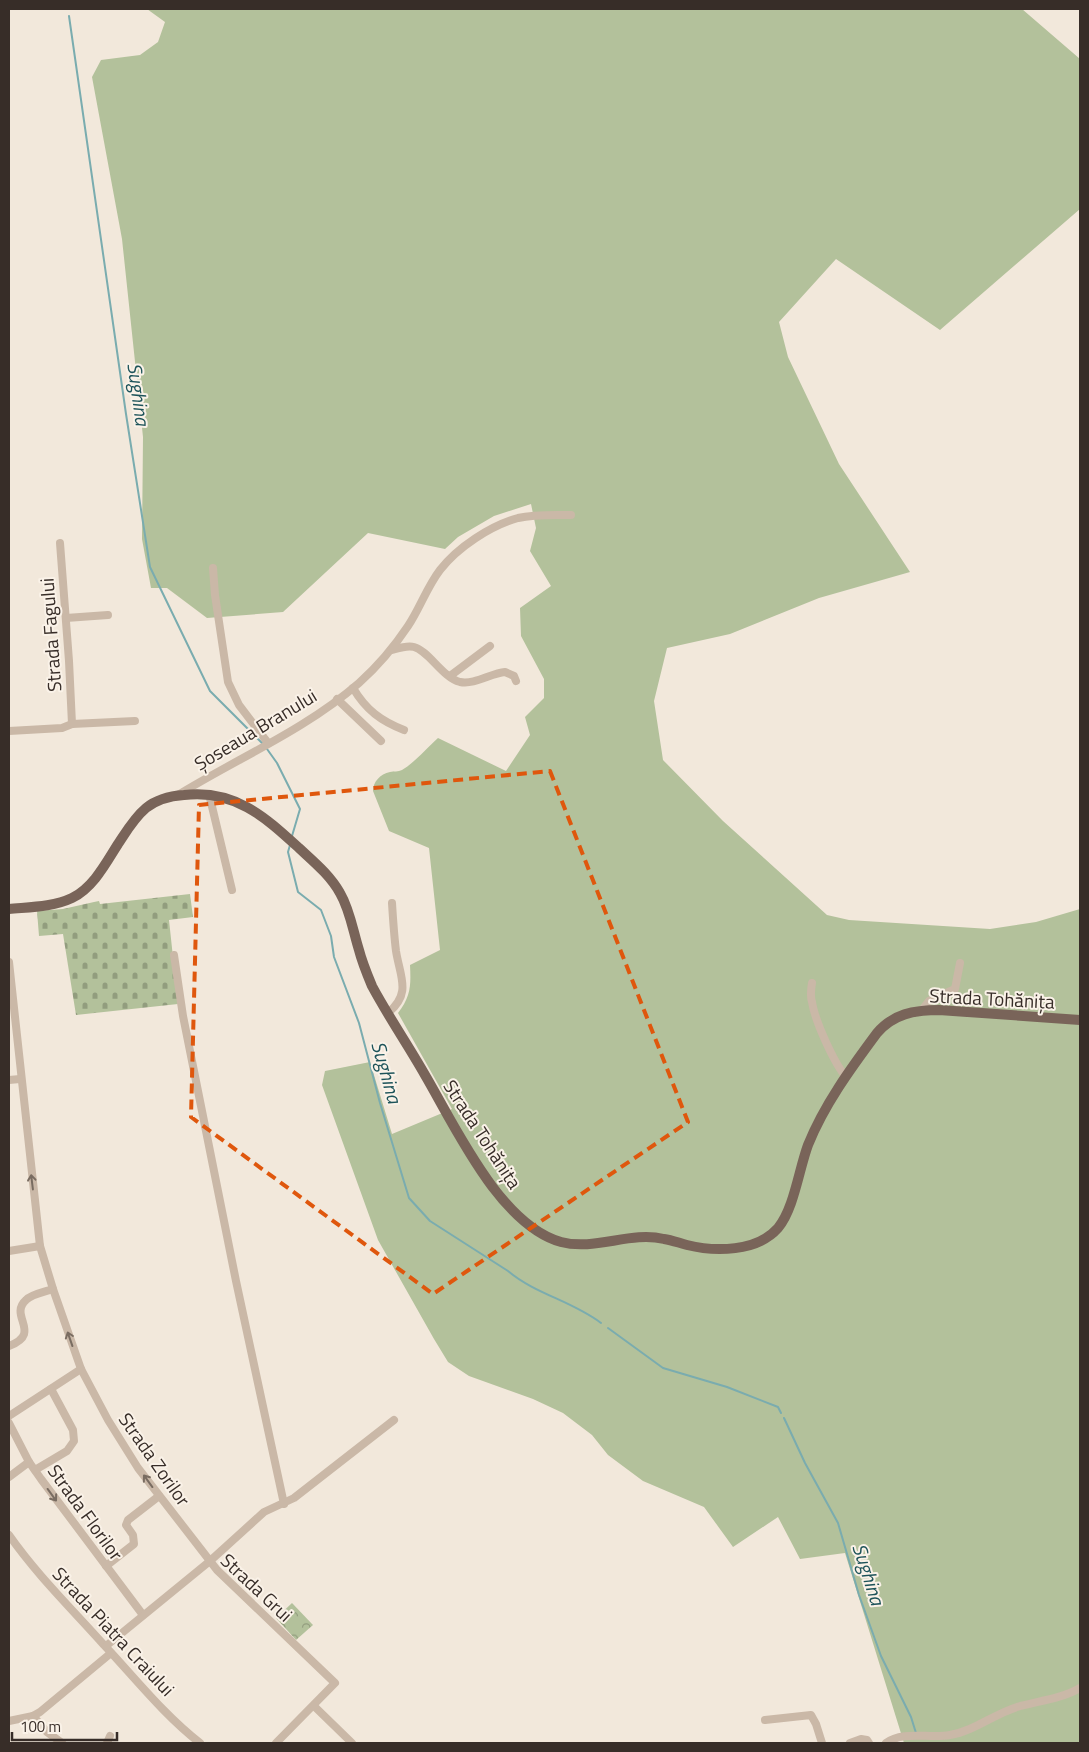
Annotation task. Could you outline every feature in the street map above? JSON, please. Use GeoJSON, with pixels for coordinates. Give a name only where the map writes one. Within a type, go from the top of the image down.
{"type":"FeatureCollection","features":[{"type":"Feature","properties":{"kind":"main road","name":"Șoseaua Branului"},"geometry":{"type":"LineString","coordinates":[[9,909],[54,903],[79,894],[99,872],[140,813],[156,802],[176,796],[209,794],[241,803],[265,818],[295,844],[324,872],[340,892],[372,986],[413,1055]]}},
{"type":"Feature","properties":{"kind":"main road","name":"Strada Tohănița"},"geometry":{"type":"LineString","coordinates":[[413,1055],[476,1164],[499,1195],[515,1212],[535,1228],[556,1240],[571,1244],[588,1244],[646,1236],[702,1248],[726,1249],[746,1246],[766,1238],[778,1228],[789,1207],[815,1128],[846,1077],[884,1026],[900,1016],[922,1010],[1080,1020]]}},
{"type":"Feature","properties":{"kind":"street","name":"Șoseaua Branului"},"geometry":{"type":"LineString","coordinates":[[176,796],[298,727],[353,688],[392,650],[410,624],[440,570],[464,547],[495,527],[516,519],[532,516],[571,515]]}},
{"type":"Feature","properties":{"kind":"street","name":"Strada Fagului"},"geometry":{"type":"LineString","coordinates":[[60,544],[72,724]]}},
{"type":"Feature","properties":{"kind":"street"},"geometry":{"type":"LineString","coordinates":[[212,568],[228,682],[239,705],[268,743]]}},
{"type":"Feature","properties":{"kind":"street"},"geometry":{"type":"LineString","coordinates":[[66,618],[108,615]]}},
{"type":"Feature","properties":{"kind":"street"},"geometry":{"type":"LineString","coordinates":[[392,650],[406,646],[417,648],[458,681],[463,682],[505,672],[514,676],[516,682]]}},
{"type":"Feature","properties":{"kind":"street"},"geometry":{"type":"LineString","coordinates":[[450,676],[490,646]]}},
{"type":"Feature","properties":{"kind":"street"},"geometry":{"type":"LineString","coordinates":[[353,688],[359,699],[371,712],[388,724],[404,730]]}},
{"type":"Feature","properties":{"kind":"street"},"geometry":{"type":"LineString","coordinates":[[337,699],[381,741]]}},
{"type":"Feature","properties":{"kind":"street"},"geometry":{"type":"LineString","coordinates":[[9,731],[62,728],[72,724],[135,721]]}},
{"type":"Feature","properties":{"kind":"street"},"geometry":{"type":"LineString","coordinates":[[209,794],[232,890]]}},
{"type":"Feature","properties":{"kind":"street"},"geometry":{"type":"LineString","coordinates":[[388,1013],[398,1003],[403,988],[396,948],[392,903]]}},
{"type":"Feature","properties":{"kind":"street"},"geometry":{"type":"LineString","coordinates":[[174,955],[182,1016],[284,1504]]}},
{"type":"Feature","properties":{"kind":"street","name":"Strada Zorilor"},"geometry":{"type":"LineString","coordinates":[[9,962],[20,1079],[40,1246],[53,1289],[81,1369],[96,1400],[123,1445],[159,1496],[210,1561]]}},
{"type":"Feature","properties":{"kind":"street"},"geometry":{"type":"LineString","coordinates":[[922,1010],[929,1001],[955,990],[960,963]]}},
{"type":"Feature","properties":{"kind":"street"},"geometry":{"type":"LineString","coordinates":[[812,982],[814,1011],[833,1058],[846,1077]]}},
{"type":"Feature","properties":{"kind":"street"},"geometry":{"type":"LineString","coordinates":[[9,1080],[20,1079]]}},
{"type":"Feature","properties":{"kind":"street"},"geometry":{"type":"LineString","coordinates":[[9,1251],[40,1246]]}},
{"type":"Feature","properties":{"kind":"street"},"geometry":{"type":"LineString","coordinates":[[9,1346],[20,1341],[24,1334],[21,1314],[23,1304],[30,1297],[53,1289]]}},
{"type":"Feature","properties":{"kind":"street"},"geometry":{"type":"LineString","coordinates":[[9,1416],[81,1369]]}},
{"type":"Feature","properties":{"kind":"street"},"geometry":{"type":"LineString","coordinates":[[34,1470],[67,1451],[74,1441],[73,1430],[51,1389]]}},
{"type":"Feature","properties":{"kind":"street"},"geometry":{"type":"LineString","coordinates":[[210,1561],[264,1512],[284,1504],[299,1494],[394,1420]]}},
{"type":"Feature","properties":{"kind":"street","name":"Strada Florilor"},"geometry":{"type":"LineString","coordinates":[[9,1423],[34,1470],[143,1615]]}},
{"type":"Feature","properties":{"kind":"street"},"geometry":{"type":"LineString","coordinates":[[9,1477],[29,1462]]}},
{"type":"Feature","properties":{"kind":"street"},"geometry":{"type":"LineString","coordinates":[[106,1566],[134,1544],[133,1534],[126,1525],[128,1520],[159,1496]]}},
{"type":"Feature","properties":{"kind":"street","name":"Strada Piatra Craiului"},"geometry":{"type":"LineString","coordinates":[[9,1535],[36,1570],[112,1653],[180,1725],[200,1743]]}},
{"type":"Feature","properties":{"kind":"street","name":"Strada Grui"},"geometry":{"type":"LineString","coordinates":[[106,1646],[210,1561],[250,1603],[335,1683],[276,1743]]}},
{"type":"Feature","properties":{"kind":"street"},"geometry":{"type":"LineString","coordinates":[[9,1721],[33,1716],[48,1707],[112,1653]]}},
{"type":"Feature","properties":{"kind":"street"},"geometry":{"type":"LineString","coordinates":[[886,1743],[896,1738],[911,1736],[948,1736],[958,1734],[1017,1707],[1064,1695],[1080,1688]]}},
{"type":"Feature","properties":{"kind":"street"},"geometry":{"type":"LineString","coordinates":[[314,1706],[352,1743]]}},
{"type":"Feature","properties":{"kind":"street"},"geometry":{"type":"LineString","coordinates":[[765,1720],[811,1715],[822,1743]]}},
{"type":"Feature","properties":{"kind":"street"},"geometry":{"type":"LineString","coordinates":[[33,1716],[47,1732],[62,1743]]}},
{"type":"Feature","properties":{"kind":"street"},"geometry":{"type":"LineString","coordinates":[[850,1743],[861,1738],[869,1743]]}},
{"type":"Feature","properties":{"kind":"highlighted area"},"geometry":{"type":"Polygon","coordinates":[[[550,771],[688,1122],[433,1294],[191,1117],[199,805],[550,771]]]}},
{"type":"Feature","properties":{"kind":"green space"},"geometry":{"type":"Polygon","coordinates":[[[147,9],[1022,9],[1080,59],[1080,209],[940,330],[836,259],[779,322],[788,357],[839,464],[910,572],[819,598],[730,634],[667,648],[654,701],[663,760],[723,821],[827,915],[849,920],[990,929],[1036,922],[1080,909],[1080,1743],[904,1743],[845,1553],[800,1559],[778,1517],[733,1547],[704,1507],[643,1481],[608,1455],[592,1435],[563,1413],[533,1399],[469,1376],[448,1362],[378,1240],[322,1085],[325,1071],[370,1062],[392,1134],[452,1109],[398,1013],[406,1001],[409,990],[410,965],[440,950],[429,848],[389,831],[373,788],[380,777],[386,773],[400,771],[407,767],[438,738],[506,771],[530,735],[525,717],[544,698],[544,679],[521,636],[520,608],[551,586],[530,551],[536,528],[531,504],[494,516],[458,537],[445,549],[368,533],[283,612],[207,618],[167,588],[151,588],[142,539],[143,437],[122,239],[92,77],[101,60],[140,55],[158,42],[165,22],[147,9]]]}},
{"type":"Feature","properties":{"kind":"green space"},"geometry":{"type":"Polygon","coordinates":[[[190,894],[193,917],[169,920],[178,1004],[76,1015],[63,934],[39,936],[37,911],[63,909],[99,901],[100,904],[190,894]]]}},
{"type":"Feature","properties":{"kind":"green space"},"geometry":{"type":"Polygon","coordinates":[[[292,1603],[313,1625],[296,1640],[276,1618],[292,1603]]]}},
{"type":"Feature","properties":{"kind":"waterway","name":"Sughina"},"geometry":{"type":"LineString","coordinates":[[69,16],[150,567],[210,691],[262,743]]}},
{"type":"Feature","properties":{"kind":"waterway","name":"Sughina"},"geometry":{"type":"LineString","coordinates":[[267,749],[277,763],[300,809],[292,836]]}},
{"type":"Feature","properties":{"kind":"waterway","name":"Sughina"},"geometry":{"type":"LineString","coordinates":[[290,845],[288,852],[298,892],[321,910],[331,936],[334,957],[359,1023],[380,1103],[409,1198],[430,1221],[519,1279],[590,1315],[601,1323]]}},
{"type":"Feature","properties":{"kind":"waterway","name":"Sughina"},"geometry":{"type":"LineString","coordinates":[[608,1328],[663,1368],[727,1387],[778,1407],[781,1413]]}},
{"type":"Feature","properties":{"kind":"waterway","name":"Sughina"},"geometry":{"type":"LineString","coordinates":[[784,1418],[805,1463],[838,1523],[859,1595],[881,1656],[911,1717],[916,1733]]}}]}
